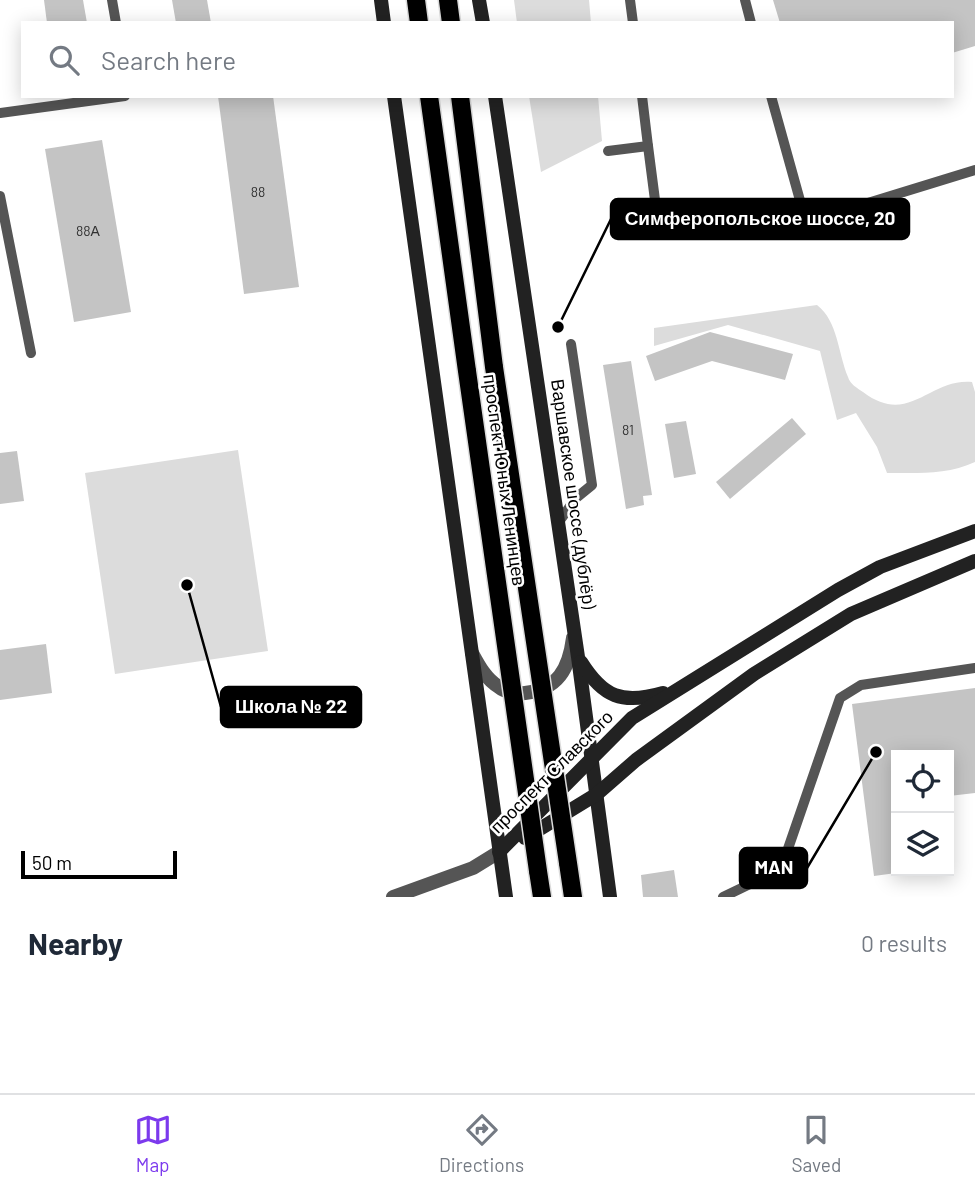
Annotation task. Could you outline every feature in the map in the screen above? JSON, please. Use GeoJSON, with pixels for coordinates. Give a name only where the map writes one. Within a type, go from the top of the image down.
{"type":"FeatureCollection","features":[{"type":"Feature","properties":{"kind":"main road"},"geometry":{"type":"LineString","coordinates":[[381,0],[384,21]]}},
{"type":"Feature","properties":{"kind":"main road"},"geometry":{"type":"LineString","coordinates":[[416,0],[419,21]]}},
{"type":"Feature","properties":{"kind":"main road"},"geometry":{"type":"LineString","coordinates":[[448,0],[450,21]]}},
{"type":"Feature","properties":{"kind":"main road"},"geometry":{"type":"LineString","coordinates":[[480,0],[483,21]]}},
{"type":"Feature","properties":{"kind":"main road"},"geometry":{"type":"LineString","coordinates":[[394,98],[506,897]]}},
{"type":"Feature","properties":{"kind":"main road","name":"проспект Юных Ленинцев"},"geometry":{"type":"LineString","coordinates":[[429,98],[542,897]]}},
{"type":"Feature","properties":{"kind":"main road","name":"проспект Юных Ленинцев"},"geometry":{"type":"LineString","coordinates":[[460,98],[494,367],[573,897]]}},
{"type":"Feature","properties":{"kind":"main road","name":"Варшавское шоссе (дублёр)"},"geometry":{"type":"LineString","coordinates":[[495,98],[578,657],[610,897]]}},
{"type":"Feature","properties":{"kind":"main road","name":"проспект Славского"},"geometry":{"type":"LineString","coordinates":[[499,852],[632,718],[838,590],[880,568],[975,531]]}},
{"type":"Feature","properties":{"kind":"main road","name":"проспект Славского"},"geometry":{"type":"LineString","coordinates":[[499,852],[597,794],[636,760],[754,674],[840,620],[975,561]]}},
{"type":"Feature","properties":{"kind":"main road"},"geometry":{"type":"LineString","coordinates":[[578,657],[594,682],[612,697],[644,699],[684,686]]}},
{"type":"Feature","properties":{"kind":"street"},"geometry":{"type":"LineString","coordinates":[[470,649],[483,673],[500,688],[519,694],[540,691],[557,682],[570,661],[574,632]]}},
{"type":"Feature","properties":{"kind":"street"},"geometry":{"type":"LineString","coordinates":[[393,897],[473,868],[499,852]]}},
{"type":"Feature","properties":{"kind":"lane"},"geometry":{"type":"LineString","coordinates":[[113,0],[116,21]]}},
{"type":"Feature","properties":{"kind":"lane"},"geometry":{"type":"LineString","coordinates":[[630,0],[633,21]]}},
{"type":"Feature","properties":{"kind":"lane"},"geometry":{"type":"LineString","coordinates":[[745,0],[750,21]]}},
{"type":"Feature","properties":{"kind":"lane"},"geometry":{"type":"LineString","coordinates":[[0,113],[110,98]]}},
{"type":"Feature","properties":{"kind":"lane"},"geometry":{"type":"LineString","coordinates":[[642,98],[659,231],[806,222],[975,170]]}},
{"type":"Feature","properties":{"kind":"lane"},"geometry":{"type":"LineString","coordinates":[[772,98],[806,222]]}},
{"type":"Feature","properties":{"kind":"lane"},"geometry":{"type":"LineString","coordinates":[[608,151],[648,146]]}},
{"type":"Feature","properties":{"kind":"lane"},"geometry":{"type":"LineString","coordinates":[[0,196],[31,353]]}},
{"type":"Feature","properties":{"kind":"lane"},"geometry":{"type":"LineString","coordinates":[[558,523],[576,498],[592,485],[570,344]]}},
{"type":"Feature","properties":{"kind":"lane"},"geometry":{"type":"LineString","coordinates":[[723,897],[781,869],[840,698],[861,685],[975,668]]}},
{"type":"Feature","properties":{"kind":"shaded area"},"geometry":{"type":"Polygon","coordinates":[[[514,0],[589,0],[591,21],[517,21],[514,0]]]}},
{"type":"Feature","properties":{"kind":"shaded area"},"geometry":{"type":"Polygon","coordinates":[[[529,98],[598,98],[602,141],[541,172],[529,98]]]}},
{"type":"Feature","properties":{"kind":"shaded area"},"geometry":{"type":"Polygon","coordinates":[[[817,305],[833,328],[850,382],[879,401],[893,405],[906,403],[943,387],[972,382],[975,392],[975,462],[943,471],[887,473],[877,447],[856,413],[837,420],[820,351],[728,325],[654,346],[654,328],[817,305]]]}},
{"type":"Feature","properties":{"kind":"shaded area"},"geometry":{"type":"Polygon","coordinates":[[[238,450],[268,651],[115,674],[85,473],[238,450]]]}},
{"type":"Feature","properties":{"kind":"building"},"geometry":{"type":"Polygon","coordinates":[[[44,0],[83,0],[87,21],[47,21],[44,0]]]}},
{"type":"Feature","properties":{"kind":"building"},"geometry":{"type":"Polygon","coordinates":[[[172,0],[207,0],[211,21],[176,21],[172,0]]]}},
{"type":"Feature","properties":{"kind":"building"},"geometry":{"type":"Polygon","coordinates":[[[773,0],[975,0],[975,46],[954,52],[954,21],[779,21],[773,0]]]}},
{"type":"Feature","properties":{"kind":"building"},"geometry":{"type":"Polygon","coordinates":[[[218,98],[273,98],[299,287],[244,294],[218,98]]]}},
{"type":"Feature","properties":{"kind":"building"},"geometry":{"type":"Polygon","coordinates":[[[102,140],[131,312],[74,322],[45,149],[102,140]]]}},
{"type":"Feature","properties":{"kind":"building"},"geometry":{"type":"Polygon","coordinates":[[[710,332],[793,354],[785,380],[712,361],[655,381],[646,356],[710,332]]]}},
{"type":"Feature","properties":{"kind":"building"},"geometry":{"type":"Polygon","coordinates":[[[631,361],[652,495],[643,496],[644,505],[626,509],[603,365],[631,361]]]}},
{"type":"Feature","properties":{"kind":"building"},"geometry":{"type":"Polygon","coordinates":[[[792,418],[806,434],[730,499],[716,482],[792,418]]]}},
{"type":"Feature","properties":{"kind":"building"},"geometry":{"type":"Polygon","coordinates":[[[686,421],[696,474],[674,478],[665,424],[686,421]]]}},
{"type":"Feature","properties":{"kind":"building"},"geometry":{"type":"Polygon","coordinates":[[[17,451],[24,501],[0,504],[0,453],[17,451]]]}},
{"type":"Feature","properties":{"kind":"building"},"geometry":{"type":"Polygon","coordinates":[[[46,644],[52,693],[0,700],[0,650],[46,644]]]}},
{"type":"Feature","properties":{"kind":"building"},"geometry":{"type":"Polygon","coordinates":[[[975,688],[975,793],[954,795],[954,750],[891,750],[891,874],[874,876],[852,704],[975,688]]]}},
{"type":"Feature","properties":{"kind":"building"},"geometry":{"type":"Polygon","coordinates":[[[674,870],[678,897],[643,897],[641,875],[674,870]]]}},
{"type":"Feature","properties":{"kind":"place","name":"Симферопольское шоссе, 20"},"geometry":{"type":"Point","coordinates":[558,327]}},
{"type":"Feature","properties":{"kind":"place","name":"Школа № 22"},"geometry":{"type":"Point","coordinates":[187,585]}},
{"type":"Feature","properties":{"kind":"place","name":"MAN"},"geometry":{"type":"Point","coordinates":[876,752]}}]}
